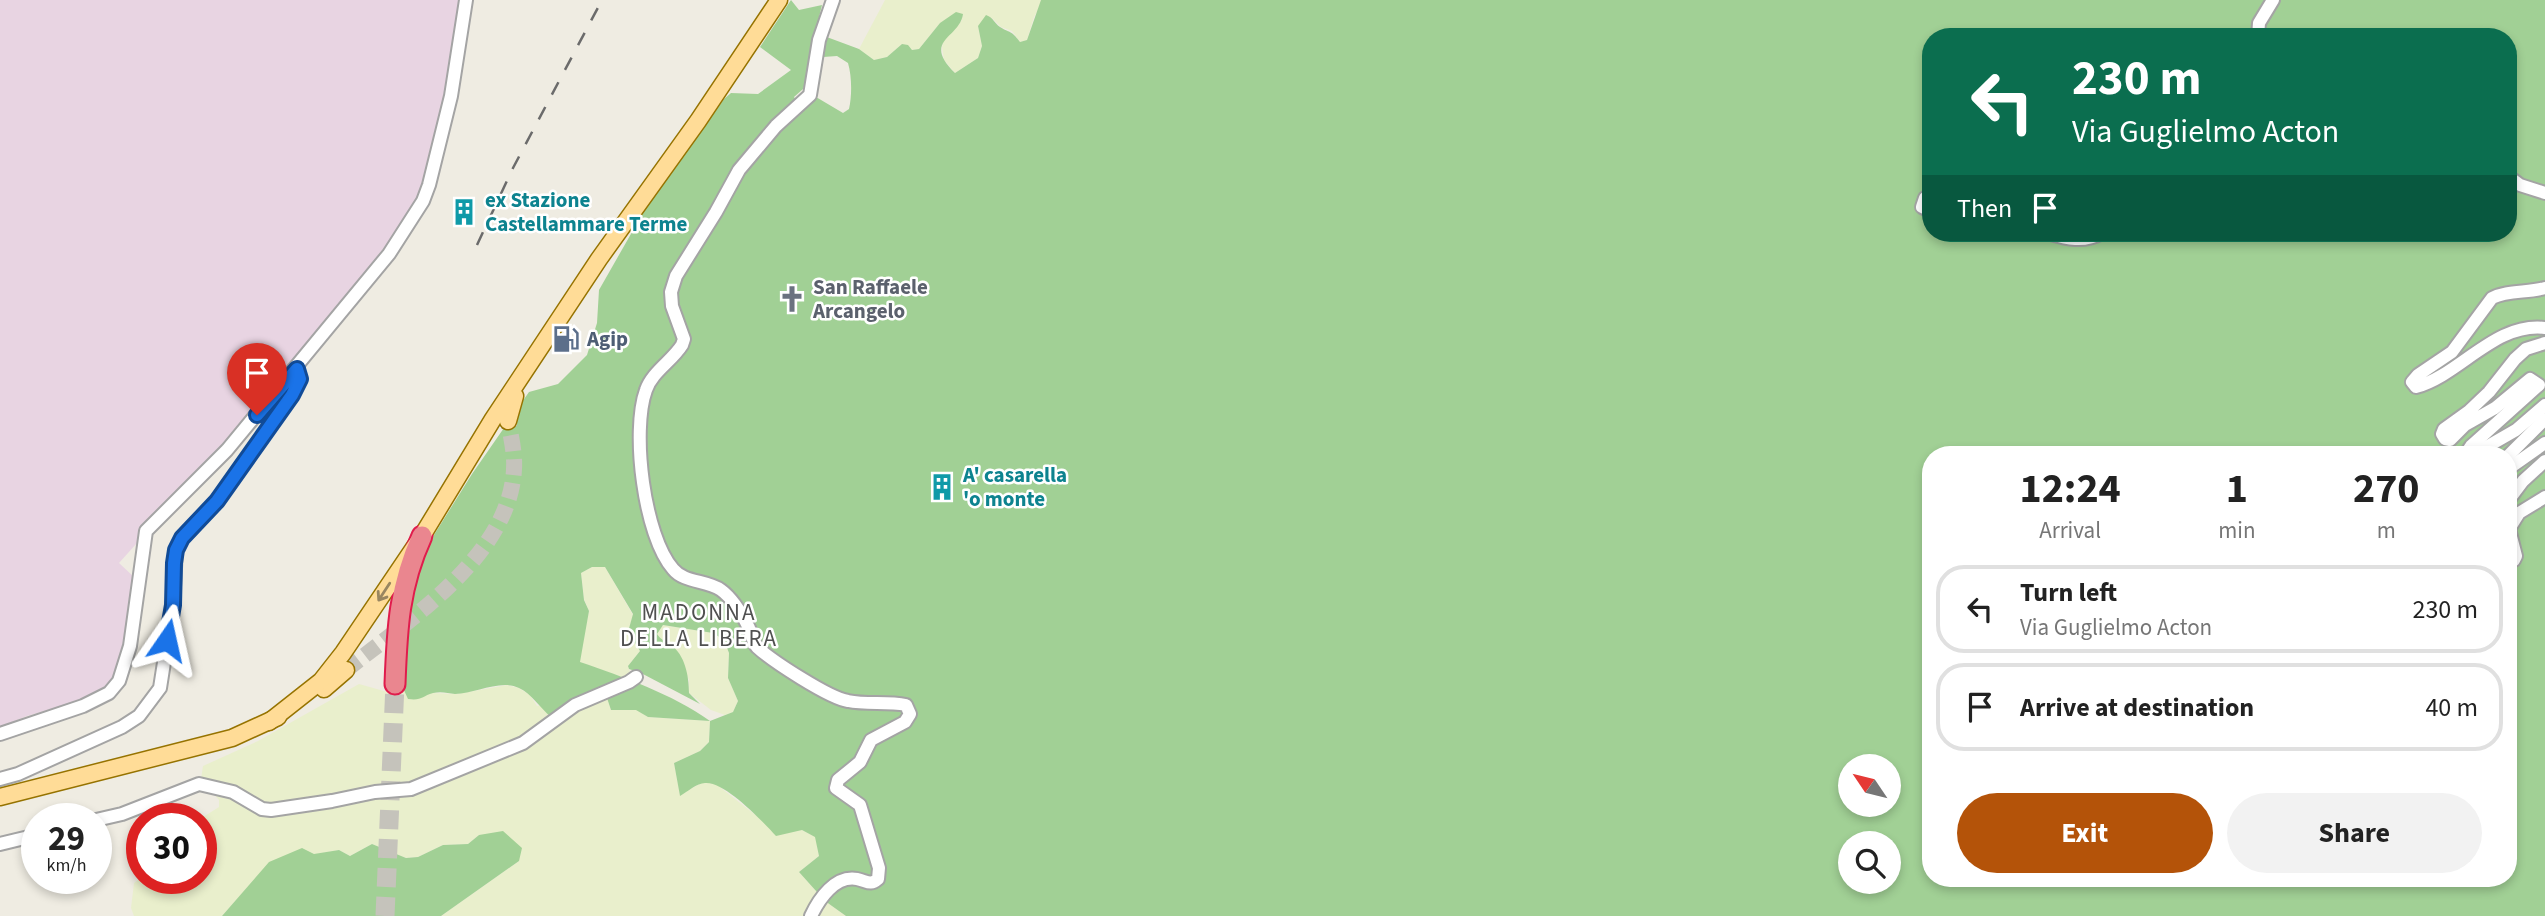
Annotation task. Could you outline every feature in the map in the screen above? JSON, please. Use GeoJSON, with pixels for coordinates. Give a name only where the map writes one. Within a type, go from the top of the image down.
{"type":"FeatureCollection","features":[{"type":"Feature","properties":{"kind":"highway"},"geometry":{"type":"LineString","coordinates":[[395,684],[400,601],[408,569],[422,536]]}},
{"type":"Feature","properties":{"kind":"main road"},"geometry":{"type":"LineString","coordinates":[[269,722],[304,695],[333,667],[422,536],[474,449],[599,259],[698,121],[779,0]]}},
{"type":"Feature","properties":{"kind":"main road"},"geometry":{"type":"LineString","coordinates":[[508,421],[523,373]]}},
{"type":"Feature","properties":{"kind":"main road"},"geometry":{"type":"LineString","coordinates":[[0,797],[232,738],[307,702],[346,670]]}},
{"type":"Feature","properties":{"kind":"street"},"geometry":{"type":"LineString","coordinates":[[0,734],[83,706],[109,694],[119,681],[130,646],[146,531],[228,450],[297,369],[389,254],[423,201],[451,96],[466,0]]}},
{"type":"Feature","properties":{"kind":"street"},"geometry":{"type":"LineString","coordinates":[[811,916],[828,889],[844,879],[874,883],[878,879],[879,868],[860,805],[836,788],[838,780],[860,762],[871,740],[905,722],[910,714],[906,705],[847,701],[823,692],[755,646],[748,627],[721,590],[673,570],[657,541],[645,495],[639,441],[640,414],[646,388],[684,339],[672,306],[671,292],[676,276],[739,170],[776,126],[810,95],[818,40],[833,0]]}},
{"type":"Feature","properties":{"kind":"street"},"geometry":{"type":"LineString","coordinates":[[2259,28],[2259,23],[2273,0]]}},
{"type":"Feature","properties":{"kind":"street"},"geometry":{"type":"LineString","coordinates":[[2517,183],[2545,193]]}},
{"type":"Feature","properties":{"kind":"street"},"geometry":{"type":"LineString","coordinates":[[2545,288],[2530,292],[2500,293],[2492,298],[2452,352],[2412,382],[2416,387],[2428,383],[2476,351],[2523,328],[2545,328]]}},
{"type":"Feature","properties":{"kind":"street"},"geometry":{"type":"LineString","coordinates":[[2474,446],[2522,399],[2536,390],[2539,386],[2535,381],[2530,379],[2524,383],[2495,408],[2465,425],[2450,440],[2445,439],[2442,434],[2444,429],[2489,392],[2526,349],[2545,343]]}},
{"type":"Feature","properties":{"kind":"street"},"geometry":{"type":"LineString","coordinates":[[0,779],[18,774],[122,727],[139,716],[160,688],[173,605],[176,550],[182,538],[217,501],[292,395],[300,379],[297,369]]}},
{"type":"Feature","properties":{"kind":"street"},"geometry":{"type":"LineString","coordinates":[[2488,446],[2516,430],[2545,405]]}},
{"type":"Feature","properties":{"kind":"street"},"geometry":{"type":"LineString","coordinates":[[2517,447],[2545,419]]}},
{"type":"Feature","properties":{"kind":"street"},"geometry":{"type":"LineString","coordinates":[[2517,463],[2545,443]]}},
{"type":"Feature","properties":{"kind":"street"},"geometry":{"type":"LineString","coordinates":[[2517,489],[2545,461]]}},
{"type":"Feature","properties":{"kind":"street"},"geometry":{"type":"LineString","coordinates":[[2517,517],[2545,497]]}},
{"type":"Feature","properties":{"kind":"street"},"geometry":{"type":"LineString","coordinates":[[112,816],[199,784],[233,792],[262,809],[271,810],[374,792],[411,789],[523,743],[575,705],[636,677]]}},
{"type":"Feature","properties":{"kind":"street"},"geometry":{"type":"LineString","coordinates":[[0,844],[21,839]]}},
{"type":"Feature","properties":{"kind":"shaded area"},"geometry":{"type":"Polygon","coordinates":[[[0,0],[460,0],[451,70],[424,186],[410,213],[333,316],[245,421],[144,527],[137,543],[119,563],[134,577],[121,663],[107,687],[96,696],[27,716],[0,727],[0,0]]]}},
{"type":"Feature","properties":{"kind":"green space"},"geometry":{"type":"Polygon","coordinates":[[[791,0],[799,10],[822,5],[809,58],[809,74],[803,89],[794,97],[802,109],[816,97],[843,113],[849,109],[851,98],[848,63],[837,56],[823,57],[820,51],[824,36],[859,49],[874,60],[887,57],[902,44],[908,45],[912,50],[919,49],[940,23],[956,12],[963,14],[956,29],[945,40],[941,53],[955,73],[978,58],[982,46],[978,26],[986,15],[1020,42],[1027,40],[1041,0],[2545,0],[2545,916],[846,916],[825,901],[799,872],[819,856],[815,837],[802,830],[776,836],[743,803],[713,784],[699,784],[680,796],[674,763],[700,751],[709,742],[710,721],[648,717],[636,710],[611,710],[603,686],[551,717],[528,694],[512,686],[496,686],[455,694],[436,692],[419,699],[408,699],[403,688],[405,638],[419,559],[472,474],[529,392],[558,384],[587,355],[597,323],[599,290],[648,204],[724,99],[731,93],[758,94],[791,70],[760,47],[791,0]],[[592,567],[581,573],[584,600],[589,611],[580,662],[647,687],[710,721],[733,712],[738,701],[728,678],[729,653],[724,640],[713,633],[663,625],[657,634],[680,654],[687,673],[689,693],[700,704],[629,669],[628,666],[640,651],[628,632],[633,614],[605,567],[592,567]]]}},
{"type":"Feature","properties":{"kind":"green space"},"geometry":{"type":"Polygon","coordinates":[[[885,0],[1041,0],[1041,5],[1027,40],[1020,42],[1012,31],[1001,27],[992,18],[978,26],[982,46],[978,58],[955,73],[944,60],[942,47],[943,41],[962,20],[940,23],[919,49],[912,50],[902,44],[887,57],[874,60],[859,49],[885,0]]]}},
{"type":"Feature","properties":{"kind":"green space"},"geometry":{"type":"Polygon","coordinates":[[[592,567],[605,567],[633,615],[628,632],[640,651],[628,666],[630,672],[627,679],[579,662],[589,611],[584,599],[581,573],[592,567]]]}},
{"type":"Feature","properties":{"kind":"green space"},"geometry":{"type":"Polygon","coordinates":[[[663,625],[713,633],[724,640],[729,653],[728,678],[738,701],[733,712],[725,715],[711,710],[689,693],[689,680],[673,646],[659,639],[656,634],[663,625]]]}},
{"type":"Feature","properties":{"kind":"green space"},"geometry":{"type":"Polygon","coordinates":[[[359,684],[391,693],[403,688],[457,694],[507,685],[530,695],[537,706],[583,696],[603,686],[611,710],[637,710],[648,717],[710,721],[709,742],[700,751],[674,763],[680,795],[703,782],[716,784],[758,817],[816,837],[819,856],[799,872],[825,901],[846,916],[441,916],[519,861],[479,835],[468,844],[443,845],[418,857],[406,858],[372,844],[350,856],[339,850],[269,863],[222,916],[134,916],[131,908],[133,894],[217,894],[219,800],[201,779],[203,766],[258,741],[359,684]]]}},
{"type":"Feature","properties":{"kind":"green space"},"geometry":{"type":"Polygon","coordinates":[[[503,831],[522,848],[519,861],[441,916],[222,916],[269,862],[302,848],[314,854],[339,850],[350,856],[372,844],[406,858],[418,857],[443,845],[468,844],[479,835],[503,831]]]}},
{"type":"Feature","properties":{"kind":"tunnel"},"geometry":{"type":"LineString","coordinates":[[346,670],[451,584],[475,558],[495,530],[508,501],[514,469],[508,421]]}},
{"type":"Feature","properties":{"kind":"tunnel"},"geometry":{"type":"LineString","coordinates":[[385,916],[395,684]]}},
{"type":"Feature","properties":{"kind":"railway"},"geometry":{"type":"LineString","coordinates":[[477,245],[513,168],[602,0]]}},
{"type":"Feature","properties":{"kind":"place","name":"ex Stazione Castellammare Terme"},"geometry":{"type":"Point","coordinates":[464,212]}},
{"type":"Feature","properties":{"kind":"place","name":"San Raffaele Arcangelo"},"geometry":{"type":"Point","coordinates":[792,299]}},
{"type":"Feature","properties":{"kind":"place","name":"Agip"},"geometry":{"type":"Point","coordinates":[566,339]}},
{"type":"Feature","properties":{"kind":"place","name":"A' casarella 'o monte"},"geometry":{"type":"Point","coordinates":[942,487]}},
{"type":"Feature","properties":{"kind":"district","name":"MADONNA DELLA LIBERA"},"geometry":{"type":"Point","coordinates":[699,625]}},
{"type":"Feature","properties":{"kind":"route"},"geometry":{"type":"LineString","coordinates":[[167,640],[173,605],[176,550],[182,538],[217,501],[292,395],[300,379],[297,369],[257,415]]}}]}
